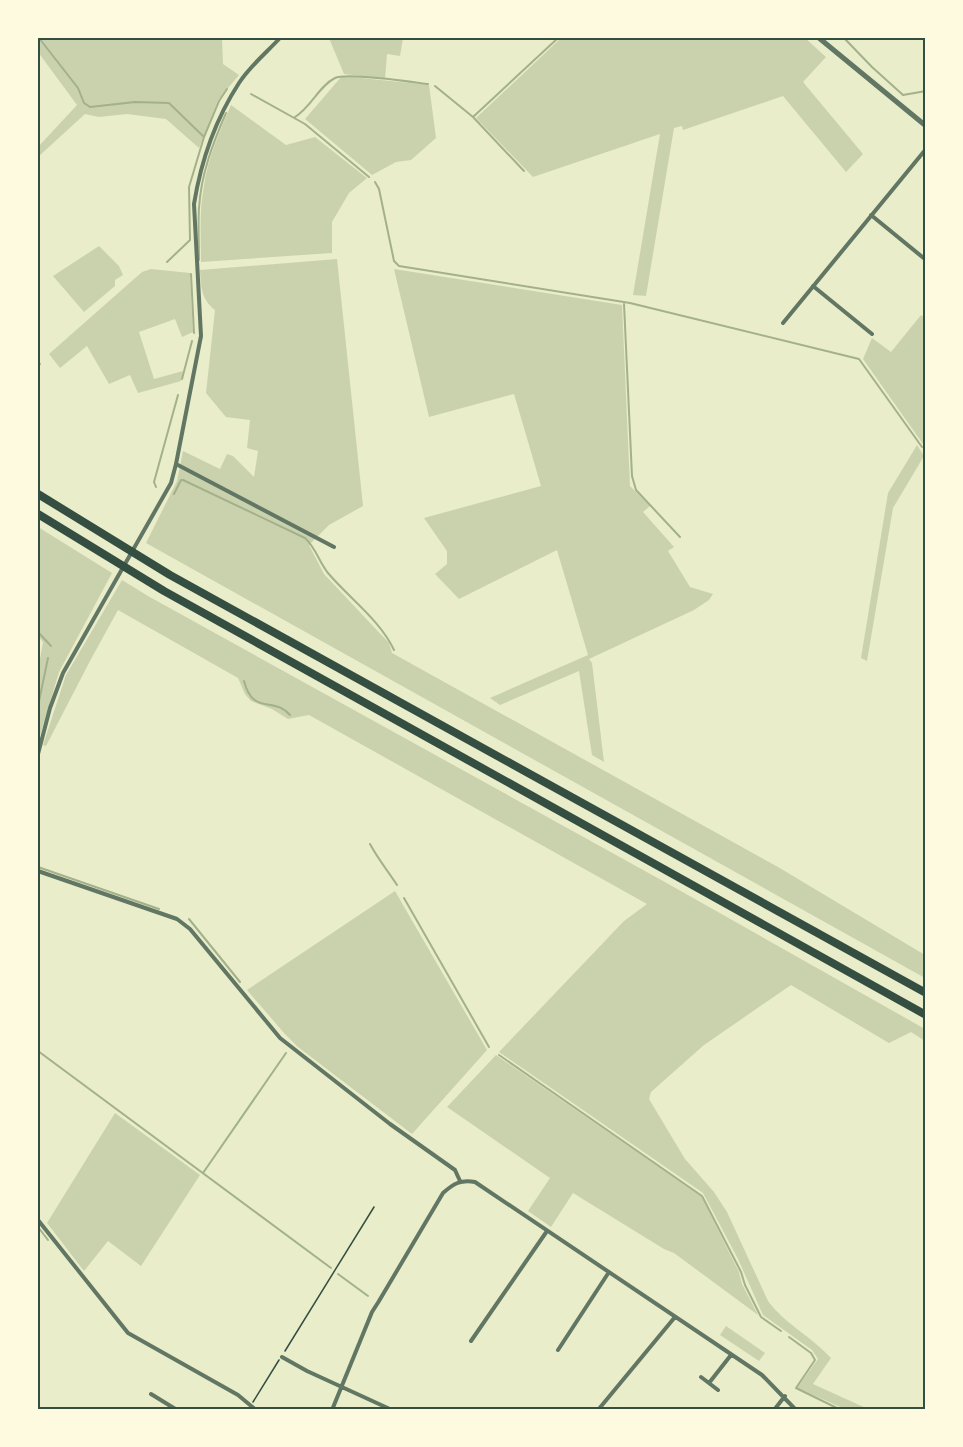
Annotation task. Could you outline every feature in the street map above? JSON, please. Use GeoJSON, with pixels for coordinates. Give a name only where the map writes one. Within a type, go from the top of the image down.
{"type":"FeatureCollection","features":[{"type":"Feature","properties":{"kind":"highway"},"geometry":{"type":"LineString","coordinates":[[38,494],[170,575],[926,993]]}},
{"type":"Feature","properties":{"kind":"highway"},"geometry":{"type":"LineString","coordinates":[[38,514],[174,597],[926,1015]]}},
{"type":"Feature","properties":{"kind":"street"},"geometry":{"type":"LineString","coordinates":[[38,754],[50,708],[63,673],[167,491],[176,464],[201,336],[194,204],[197,185],[208,143],[223,111],[241,80],[280,38]]}},
{"type":"Feature","properties":{"kind":"street"},"geometry":{"type":"LineString","coordinates":[[819,38],[926,126]]}},
{"type":"Feature","properties":{"kind":"street"},"geometry":{"type":"LineString","coordinates":[[783,323],[926,149]]}},
{"type":"Feature","properties":{"kind":"street"},"geometry":{"type":"LineString","coordinates":[[871,215],[926,260]]}},
{"type":"Feature","properties":{"kind":"street"},"geometry":{"type":"LineString","coordinates":[[813,286],[872,334]]}},
{"type":"Feature","properties":{"kind":"street"},"geometry":{"type":"LineString","coordinates":[[176,464],[334,547]]}},
{"type":"Feature","properties":{"kind":"street"},"geometry":{"type":"LineString","coordinates":[[38,871],[177,919],[190,929],[280,1038],[390,1124],[455,1170],[460,1181]]}},
{"type":"Feature","properties":{"kind":"street"},"geometry":{"type":"LineString","coordinates":[[332,1410],[372,1312],[443,1193],[460,1181],[476,1182],[762,1376],[785,1396],[796,1410]]}},
{"type":"Feature","properties":{"kind":"street"},"geometry":{"type":"LineString","coordinates":[[38,1220],[128,1333],[238,1395],[249,1407],[256,1410]]}},
{"type":"Feature","properties":{"kind":"street"},"geometry":{"type":"LineString","coordinates":[[471,1341],[547,1231]]}},
{"type":"Feature","properties":{"kind":"street"},"geometry":{"type":"LineString","coordinates":[[558,1350],[609,1272]]}},
{"type":"Feature","properties":{"kind":"street"},"geometry":{"type":"LineString","coordinates":[[598,1410],[675,1317]]}},
{"type":"Feature","properties":{"kind":"street"},"geometry":{"type":"LineString","coordinates":[[709,1383],[731,1355]]}},
{"type":"Feature","properties":{"kind":"street"},"geometry":{"type":"LineString","coordinates":[[282,1357],[392,1410]]}},
{"type":"Feature","properties":{"kind":"street"},"geometry":{"type":"LineString","coordinates":[[701,1377],[718,1390]]}},
{"type":"Feature","properties":{"kind":"street"},"geometry":{"type":"LineString","coordinates":[[151,1394],[177,1410]]}},
{"type":"Feature","properties":{"kind":"street"},"geometry":{"type":"LineString","coordinates":[[774,1410],[785,1396]]}},
{"type":"Feature","properties":{"kind":"path"},"geometry":{"type":"LineString","coordinates":[[249,1407],[374,1208]]}},
{"type":"Feature","properties":{"kind":"green space"},"geometry":{"type":"Polygon","coordinates":[[[38,38],[222,38],[223,64],[239,75],[218,100],[199,148],[166,119],[127,114],[99,117],[85,114],[38,157],[38,147],[77,105],[38,52],[38,38]]]}},
{"type":"Feature","properties":{"kind":"green space"},"geometry":{"type":"Polygon","coordinates":[[[329,38],[403,38],[400,56],[387,54],[385,79],[344,74],[329,38]]]}},
{"type":"Feature","properties":{"kind":"green space"},"geometry":{"type":"Polygon","coordinates":[[[561,38],[805,38],[826,57],[803,82],[863,154],[846,172],[783,96],[683,130],[682,126],[674,128],[646,296],[633,295],[660,134],[533,177],[476,118],[561,38]]]}},
{"type":"Feature","properties":{"kind":"green space"},"geometry":{"type":"Polygon","coordinates":[[[342,76],[429,85],[436,138],[411,160],[396,162],[372,175],[305,119],[342,76]]]}},
{"type":"Feature","properties":{"kind":"green space"},"geometry":{"type":"Polygon","coordinates":[[[231,105],[286,145],[315,137],[367,178],[349,193],[332,222],[332,253],[201,262],[202,195],[208,165],[231,105]]]}},
{"type":"Feature","properties":{"kind":"green space"},"geometry":{"type":"Polygon","coordinates":[[[99,246],[119,266],[123,275],[115,280],[115,286],[84,312],[53,276],[99,246]]]}},
{"type":"Feature","properties":{"kind":"green space"},"geometry":{"type":"Polygon","coordinates":[[[337,259],[363,506],[329,525],[309,545],[324,574],[389,643],[392,653],[778,867],[925,955],[925,978],[146,543],[177,481],[183,451],[220,469],[227,454],[233,456],[254,477],[258,451],[247,448],[250,420],[226,417],[206,393],[215,310],[204,297],[200,270],[337,259]]]}},
{"type":"Feature","properties":{"kind":"green space"},"geometry":{"type":"Polygon","coordinates":[[[151,269],[190,273],[193,332],[182,337],[175,319],[139,332],[154,379],[183,371],[181,381],[138,393],[130,375],[109,384],[87,346],[60,368],[49,354],[142,272],[151,269]]]}},
{"type":"Feature","properties":{"kind":"green space"},"geometry":{"type":"Polygon","coordinates":[[[394,269],[622,305],[630,486],[650,506],[643,512],[674,547],[668,551],[690,587],[713,594],[709,600],[694,610],[589,659],[592,663],[604,762],[592,755],[579,671],[500,705],[490,698],[588,655],[557,550],[459,599],[435,574],[447,564],[447,551],[424,518],[541,486],[514,394],[429,417],[394,269]]]}},
{"type":"Feature","properties":{"kind":"green space"},"geometry":{"type":"Polygon","coordinates":[[[921,315],[926,319],[926,440],[923,444],[863,359],[872,338],[891,352],[921,315]]]}},
{"type":"Feature","properties":{"kind":"green space"},"geometry":{"type":"Polygon","coordinates":[[[917,445],[924,456],[893,508],[867,661],[861,658],[888,493],[917,445]]]}},
{"type":"Feature","properties":{"kind":"green space"},"geometry":{"type":"Polygon","coordinates":[[[38,527],[112,573],[59,672],[38,742],[38,670],[43,642],[38,636],[38,527]]]}},
{"type":"Feature","properties":{"kind":"green space"},"geometry":{"type":"Polygon","coordinates":[[[122,580],[925,1029],[925,1041],[911,1032],[889,1043],[791,985],[704,1045],[651,1092],[649,1099],[685,1159],[714,1192],[727,1212],[768,1301],[782,1317],[816,1343],[831,1358],[813,1384],[868,1409],[845,1409],[797,1388],[818,1359],[812,1350],[763,1315],[738,1259],[703,1193],[499,1052],[624,921],[647,904],[309,715],[288,719],[272,709],[251,701],[238,678],[118,610],[46,746],[43,745],[66,675],[122,580]]]}},
{"type":"Feature","properties":{"kind":"green space"},"geometry":{"type":"Polygon","coordinates":[[[395,891],[487,1050],[412,1134],[298,1047],[247,990],[395,891]]]}},
{"type":"Feature","properties":{"kind":"green space"},"geometry":{"type":"Polygon","coordinates":[[[496,1055],[701,1196],[758,1315],[674,1253],[573,1193],[551,1227],[528,1211],[550,1178],[447,1107],[496,1055]]]}},
{"type":"Feature","properties":{"kind":"green space"},"geometry":{"type":"Polygon","coordinates":[[[115,1113],[200,1175],[141,1266],[108,1241],[84,1271],[47,1223],[115,1113]]]}},
{"type":"Feature","properties":{"kind":"green space"},"geometry":{"type":"Polygon","coordinates":[[[726,1326],[765,1353],[759,1361],[720,1335],[726,1326]]]}},
{"type":"Feature","properties":{"kind":"waterway"},"geometry":{"type":"LineString","coordinates":[[39,38],[78,88],[84,103],[90,107],[135,102],[169,103],[204,137]]}},
{"type":"Feature","properties":{"kind":"waterway"},"geometry":{"type":"LineString","coordinates":[[435,86],[473,117],[558,38]]}},
{"type":"Feature","properties":{"kind":"waterway"},"geometry":{"type":"LineString","coordinates":[[844,38],[903,95],[926,91]]}},
{"type":"Feature","properties":{"kind":"waterway"},"geometry":{"type":"LineString","coordinates":[[295,117],[306,108],[324,86],[341,76],[428,84]]}},
{"type":"Feature","properties":{"kind":"waterway"},"geometry":{"type":"LineString","coordinates":[[167,262],[190,240],[189,187],[204,137],[219,101],[227,89]]}},
{"type":"Feature","properties":{"kind":"waterway"},"geometry":{"type":"LineString","coordinates":[[251,94],[305,124],[369,177]]}},
{"type":"Feature","properties":{"kind":"waterway"},"geometry":{"type":"LineString","coordinates":[[199,260],[202,183],[212,147],[226,113]]}},
{"type":"Feature","properties":{"kind":"waterway"},"geometry":{"type":"LineString","coordinates":[[473,117],[524,171]]}},
{"type":"Feature","properties":{"kind":"waterway"},"geometry":{"type":"LineString","coordinates":[[375,182],[379,189],[394,261],[399,266],[630,303],[859,359],[922,447]]}},
{"type":"Feature","properties":{"kind":"waterway"},"geometry":{"type":"LineString","coordinates":[[191,274],[194,333]]}},
{"type":"Feature","properties":{"kind":"waterway"},"geometry":{"type":"LineString","coordinates":[[624,304],[632,476],[636,490],[680,537]]}},
{"type":"Feature","properties":{"kind":"waterway"},"geometry":{"type":"LineString","coordinates":[[182,379],[192,341]]}},
{"type":"Feature","properties":{"kind":"waterway"},"geometry":{"type":"LineString","coordinates":[[156,487],[154,482],[178,395]]}},
{"type":"Feature","properties":{"kind":"waterway"},"geometry":{"type":"LineString","coordinates":[[174,494],[183,480],[305,538],[328,573],[373,619],[394,650]]}},
{"type":"Feature","properties":{"kind":"waterway"},"geometry":{"type":"LineString","coordinates":[[38,632],[51,646]]}},
{"type":"Feature","properties":{"kind":"waterway"},"geometry":{"type":"LineString","coordinates":[[38,706],[48,658]]}},
{"type":"Feature","properties":{"kind":"waterway"},"geometry":{"type":"LineString","coordinates":[[244,681],[248,692],[258,702],[277,707],[290,715]]}},
{"type":"Feature","properties":{"kind":"waterway"},"geometry":{"type":"LineString","coordinates":[[370,844],[397,885]]}},
{"type":"Feature","properties":{"kind":"waterway"},"geometry":{"type":"LineString","coordinates":[[38,867],[159,909]]}},
{"type":"Feature","properties":{"kind":"waterway"},"geometry":{"type":"LineString","coordinates":[[404,898],[489,1047]]}},
{"type":"Feature","properties":{"kind":"waterway"},"geometry":{"type":"LineString","coordinates":[[189,919],[240,982]]}},
{"type":"Feature","properties":{"kind":"waterway"},"geometry":{"type":"LineString","coordinates":[[38,1051],[331,1268]]}},
{"type":"Feature","properties":{"kind":"waterway"},"geometry":{"type":"LineString","coordinates":[[203,1173],[286,1053]]}},
{"type":"Feature","properties":{"kind":"waterway"},"geometry":{"type":"LineString","coordinates":[[499,1055],[702,1196],[761,1317],[781,1331]]}},
{"type":"Feature","properties":{"kind":"waterway"},"geometry":{"type":"LineString","coordinates":[[38,1227],[48,1240]]}},
{"type":"Feature","properties":{"kind":"waterway"},"geometry":{"type":"LineString","coordinates":[[338,1274],[368,1296]]}},
{"type":"Feature","properties":{"kind":"waterway"},"geometry":{"type":"LineString","coordinates":[[789,1337],[811,1353],[815,1360],[796,1388],[841,1410]]}}]}
